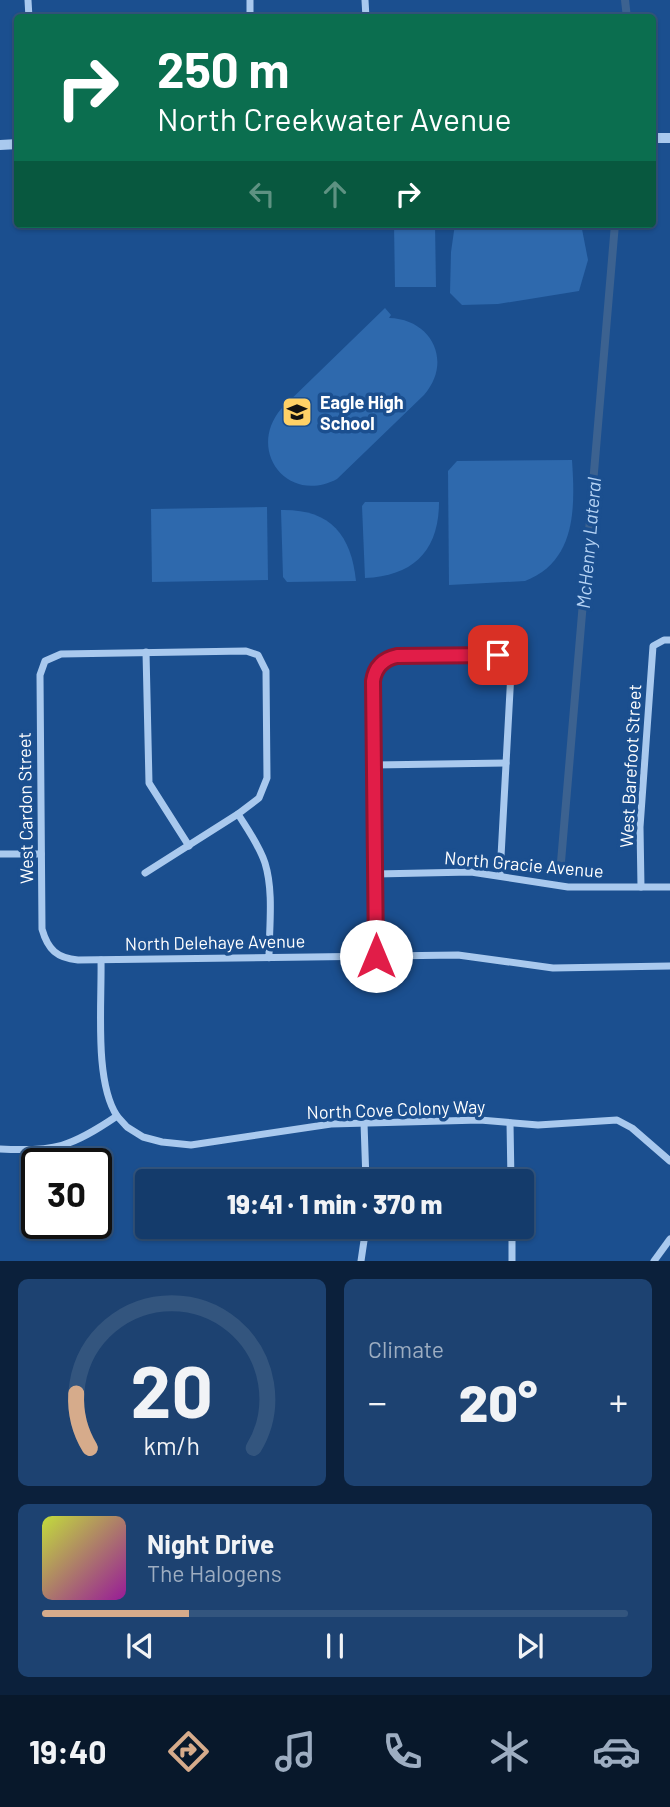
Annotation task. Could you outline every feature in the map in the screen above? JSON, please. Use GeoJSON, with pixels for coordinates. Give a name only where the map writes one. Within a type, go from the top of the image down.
{"type":"FeatureCollection","features":[{"type":"Feature","properties":{"kind":"street","name":"West Barefoot Street"},"geometry":{"type":"LineString","coordinates":[[641,887],[640,827],[653,646],[670,640]]}},
{"type":"Feature","properties":{"kind":"street"},"geometry":{"type":"LineString","coordinates":[[145,873],[189,846],[260,798],[267,778],[266,671],[258,655],[246,651],[146,652],[149,783],[189,846]]}},
{"type":"Feature","properties":{"kind":"street","name":"West Cardon Street"},"geometry":{"type":"LineString","coordinates":[[54,953],[46,943],[42,929],[40,675],[45,661],[61,653],[146,652]]}},
{"type":"Feature","properties":{"kind":"street"},"geometry":{"type":"LineString","coordinates":[[376,956],[373,681],[380,664],[397,656],[494,654],[505,659],[511,672],[500,876]]}},
{"type":"Feature","properties":{"kind":"street"},"geometry":{"type":"LineString","coordinates":[[374,765],[506,763]]}},
{"type":"Feature","properties":{"kind":"street"},"geometry":{"type":"LineString","coordinates":[[238,814],[258,846],[269,882],[269,958]]}},
{"type":"Feature","properties":{"kind":"street"},"geometry":{"type":"LineString","coordinates":[[0,854],[41,854]]}},
{"type":"Feature","properties":{"kind":"street","name":"North Gracie Avenue"},"geometry":{"type":"LineString","coordinates":[[376,874],[471,872],[568,887],[670,887]]}},
{"type":"Feature","properties":{"kind":"street","name":"North Delehaye Avenue"},"geometry":{"type":"LineString","coordinates":[[54,953],[64,958],[101,960],[458,956],[553,968],[670,966]]}},
{"type":"Feature","properties":{"kind":"street"},"geometry":{"type":"LineString","coordinates":[[0,1149],[40,1151],[59,1148],[77,1141],[117,1116],[106,1096],[103,1076],[101,960]]}},
{"type":"Feature","properties":{"kind":"street","name":"North Cove Colony Way"},"geometry":{"type":"LineString","coordinates":[[117,1116],[127,1127],[144,1137],[182,1145],[322,1125],[480,1120],[562,1125],[617,1120],[632,1128],[670,1161]]}},
{"type":"Feature","properties":{"kind":"street"},"geometry":{"type":"LineString","coordinates":[[364,1123],[366,1169]]}},
{"type":"Feature","properties":{"kind":"street"},"geometry":{"type":"LineString","coordinates":[[510,1123],[511,1169]]}},
{"type":"Feature","properties":{"kind":"street"},"geometry":{"type":"LineString","coordinates":[[362,1261],[365,1239]]}},
{"type":"Feature","properties":{"kind":"street"},"geometry":{"type":"LineString","coordinates":[[512,1239],[512,1261]]}},
{"type":"Feature","properties":{"kind":"street"},"geometry":{"type":"LineString","coordinates":[[654,1261],[670,1239]]}},
{"type":"Feature","properties":{"kind":"shaded area"},"geometry":{"type":"Polygon","coordinates":[[[394,228],[435,228],[436,287],[395,287],[394,228]]]}},
{"type":"Feature","properties":{"kind":"shaded area"},"geometry":{"type":"Polygon","coordinates":[[[454,228],[582,228],[588,260],[579,291],[498,304],[462,305],[450,293],[454,228]]]}},
{"type":"Feature","properties":{"kind":"shaded area"},"geometry":{"type":"Polygon","coordinates":[[[385,308],[391,315],[389,318],[404,320],[427,334],[437,356],[433,382],[424,395],[337,479],[319,485],[303,485],[289,479],[278,470],[270,456],[268,441],[271,425],[281,409],[385,308]]]}},
{"type":"Feature","properties":{"kind":"shaded area"},"geometry":{"type":"Polygon","coordinates":[[[572,460],[572,513],[564,546],[555,560],[542,572],[525,581],[449,585],[448,471],[457,461],[572,460]]]}},
{"type":"Feature","properties":{"kind":"shaded area"},"geometry":{"type":"Polygon","coordinates":[[[365,502],[439,502],[434,534],[420,558],[397,572],[365,578],[362,506],[365,502]]]}},
{"type":"Feature","properties":{"kind":"shaded area"},"geometry":{"type":"Polygon","coordinates":[[[267,507],[268,580],[152,582],[151,509],[267,507]]]}},
{"type":"Feature","properties":{"kind":"shaded area"},"geometry":{"type":"Polygon","coordinates":[[[281,510],[313,514],[335,528],[349,550],[356,581],[287,582],[283,577],[281,510]]]}},
{"type":"Feature","properties":{"kind":"waterway","name":"McHenry Lateral"},"geometry":{"type":"LineString","coordinates":[[625,0],[627,14]]}},
{"type":"Feature","properties":{"kind":"waterway","name":"McHenry Lateral"},"geometry":{"type":"LineString","coordinates":[[561,862],[615,228]]}},
{"type":"Feature","properties":{"kind":"place","name":"Eagle High School"},"geometry":{"type":"Point","coordinates":[297,412]}},
{"type":"Feature","properties":{"kind":"route"},"geometry":{"type":"LineString","coordinates":[[376,956],[375,672],[384,660],[397,656],[498,655]]}}]}
